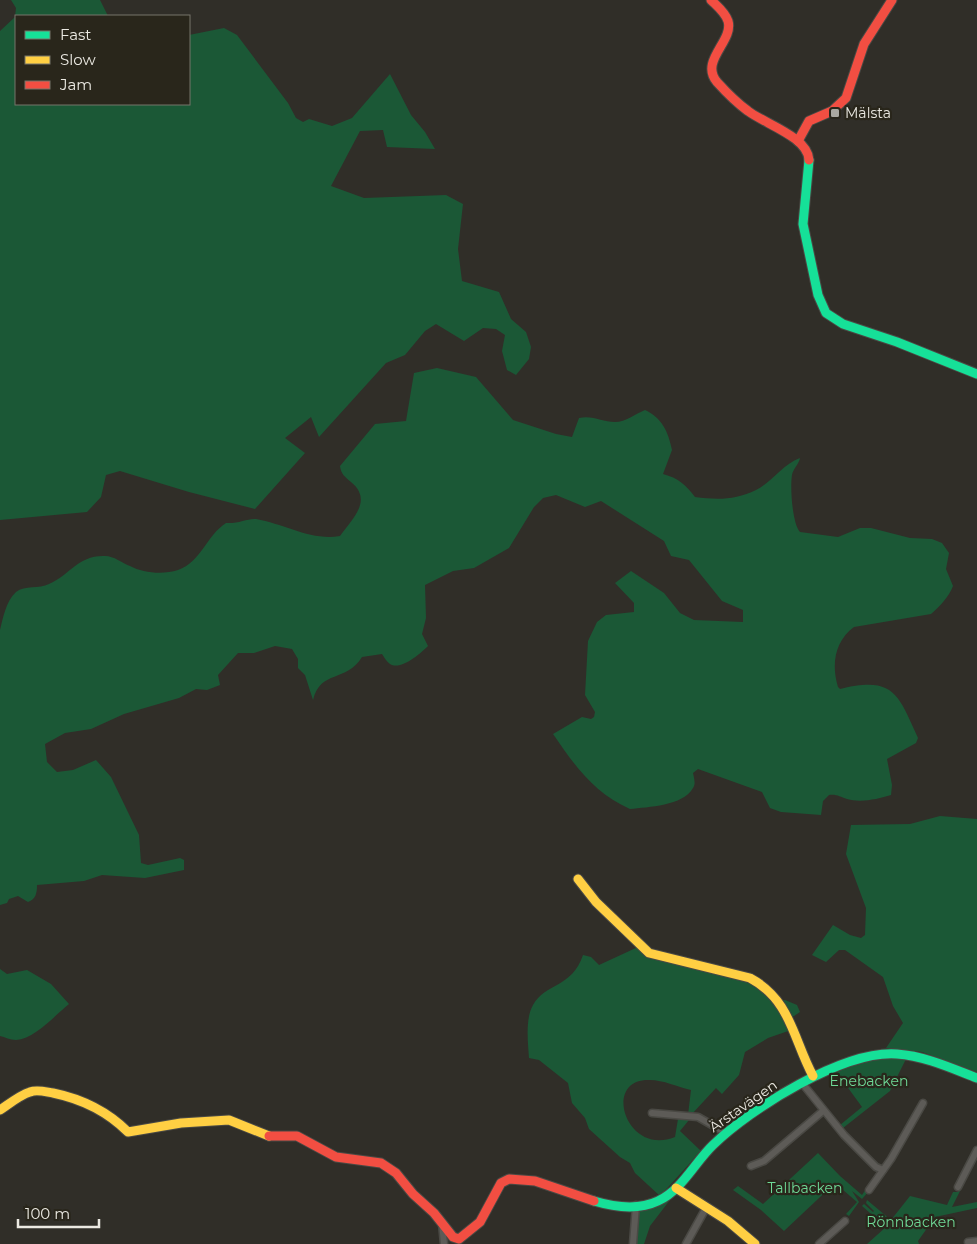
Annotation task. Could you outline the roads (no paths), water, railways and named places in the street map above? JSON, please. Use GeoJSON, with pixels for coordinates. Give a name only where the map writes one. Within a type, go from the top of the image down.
{"type":"FeatureCollection","features":[{"type":"Feature","properties":{"kind":"street"},"geometry":{"type":"LineString","coordinates":[[711,0],[722,9],[730,25],[728,35],[712,61],[712,73],[715,80],[748,111],[798,141],[806,149],[810,160],[803,212],[805,238],[818,295],[826,313],[843,324],[897,342],[977,374]]}},
{"type":"Feature","properties":{"kind":"street"},"geometry":{"type":"LineString","coordinates":[[798,141],[810,122],[832,111],[846,98],[864,44],[892,0]]}},
{"type":"Feature","properties":{"kind":"street"},"geometry":{"type":"LineString","coordinates":[[578,880],[596,902],[649,953],[750,978],[761,983],[789,1017],[807,1066],[813,1076]]}},
{"type":"Feature","properties":{"kind":"street","name":"Ärstavägen"},"geometry":{"type":"LineString","coordinates":[[457,1242],[484,1218],[496,1200],[501,1183],[512,1180],[540,1182],[603,1204],[636,1205],[658,1201],[676,1188],[694,1164],[726,1133],[802,1082],[854,1058],[887,1053],[918,1056],[977,1078]]}},
{"type":"Feature","properties":{"kind":"street"},"geometry":{"type":"LineString","coordinates":[[802,1082],[823,1111],[864,1155],[882,1170]]}},
{"type":"Feature","properties":{"kind":"street"},"geometry":{"type":"LineString","coordinates":[[0,1110],[30,1091],[42,1091],[66,1095],[87,1103],[114,1118],[128,1132],[181,1123],[229,1120],[267,1136],[297,1136],[336,1157],[387,1165],[442,1223],[457,1242]]}},
{"type":"Feature","properties":{"kind":"street"},"geometry":{"type":"LineString","coordinates":[[869,1190],[924,1103]]}},
{"type":"Feature","properties":{"kind":"street"},"geometry":{"type":"LineString","coordinates":[[751,1166],[764,1161],[823,1111]]}},
{"type":"Feature","properties":{"kind":"street"},"geometry":{"type":"LineString","coordinates":[[652,1113],[698,1117],[726,1133]]}},
{"type":"Feature","properties":{"kind":"street"},"geometry":{"type":"LineString","coordinates":[[958,1187],[977,1150]]}},
{"type":"Feature","properties":{"kind":"street"},"geometry":{"type":"LineString","coordinates":[[676,1188],[728,1221],[755,1244]]}},
{"type":"Feature","properties":{"kind":"street"},"geometry":{"type":"LineString","coordinates":[[633,1244],[636,1205]]}},
{"type":"Feature","properties":{"kind":"street"},"geometry":{"type":"LineString","coordinates":[[686,1244],[706,1208]]}},
{"type":"Feature","properties":{"kind":"street"},"geometry":{"type":"LineString","coordinates":[[819,1244],[845,1221]]}},
{"type":"Feature","properties":{"kind":"street"},"geometry":{"type":"LineString","coordinates":[[442,1223],[444,1244]]}},
{"type":"Feature","properties":{"kind":"street"},"geometry":{"type":"LineString","coordinates":[[968,1242],[977,1241]]}},
{"type":"Feature","properties":{"kind":"place","name":"Mälsta"},"geometry":{"type":"Point","coordinates":[835,113]}},
{"type":"Feature","properties":{"kind":"park label","name":"Enebacken"},"geometry":{"type":"Point","coordinates":[869,1081]}},
{"type":"Feature","properties":{"kind":"park label","name":"Tallbacken"},"geometry":{"type":"Point","coordinates":[805,1188]}},
{"type":"Feature","properties":{"kind":"park label","name":"Rönnbacken"},"geometry":{"type":"Point","coordinates":[911,1222]}}]}
